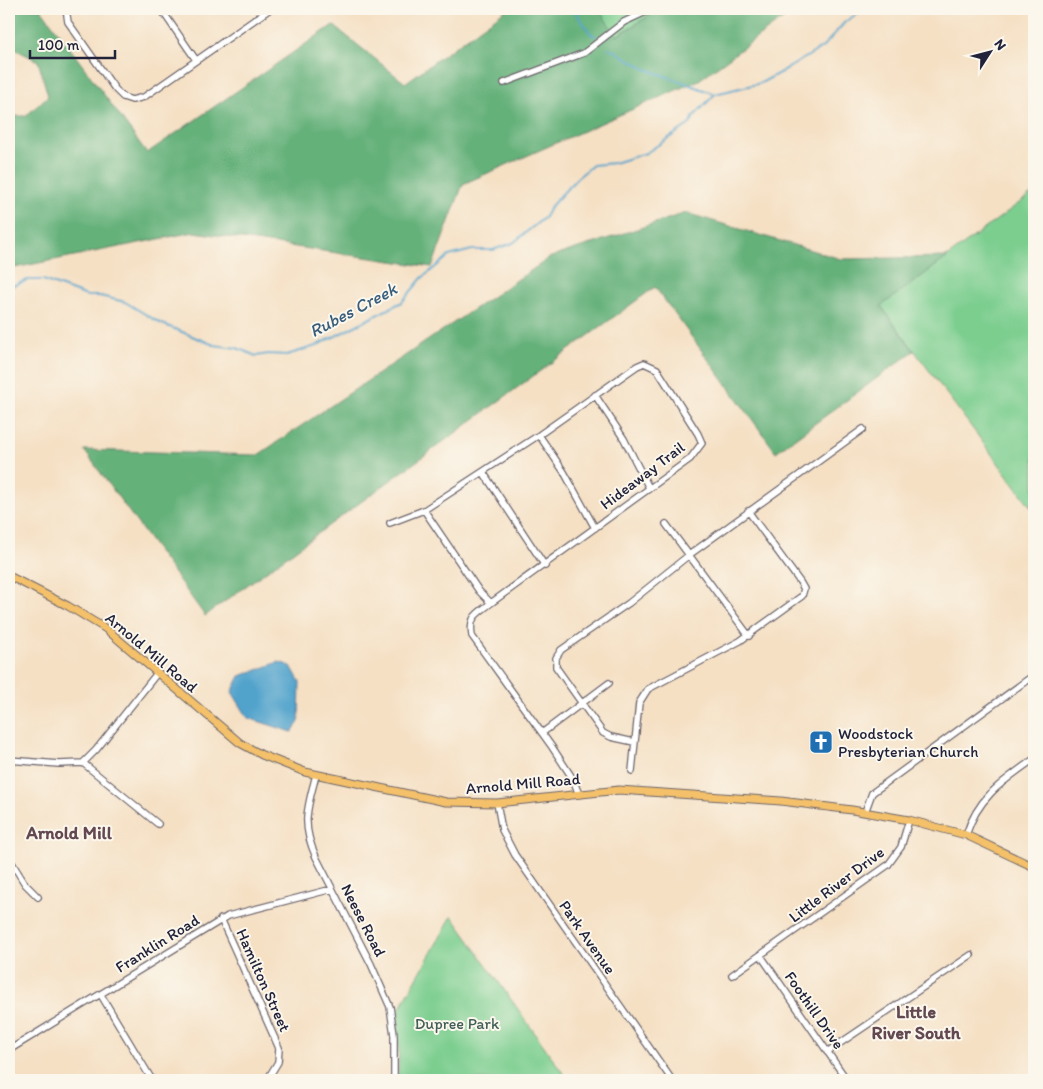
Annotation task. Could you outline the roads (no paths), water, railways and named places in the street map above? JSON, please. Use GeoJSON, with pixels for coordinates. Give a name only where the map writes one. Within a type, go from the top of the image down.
{"type":"FeatureCollection","features":[{"type":"Feature","properties":{"kind":"main road","name":"Arnold Mill Road"},"geometry":{"type":"LineString","coordinates":[[9,576],[92,620],[158,672],[212,721],[240,743],[272,760],[316,775],[432,800],[472,804],[497,803],[578,792],[619,790],[782,801],[909,820],[966,835],[1034,867]]}},
{"type":"Feature","properties":{"kind":"street"},"geometry":{"type":"LineString","coordinates":[[66,9],[68,22],[103,74],[123,97],[132,100],[144,97],[266,10]]}},
{"type":"Feature","properties":{"kind":"street"},"geometry":{"type":"LineString","coordinates":[[161,9],[196,60]]}},
{"type":"Feature","properties":{"kind":"street"},"geometry":{"type":"LineString","coordinates":[[504,82],[584,53],[624,22],[652,9]]}},
{"type":"Feature","properties":{"kind":"street","name":"Hideaway Trail"},"geometry":{"type":"LineString","coordinates":[[390,523],[424,510],[539,435],[637,366],[644,363],[651,364],[673,392],[702,443],[690,459],[545,566],[490,603],[472,618],[470,623],[472,636],[542,733]]}},
{"type":"Feature","properties":{"kind":"street"},"geometry":{"type":"LineString","coordinates":[[595,395],[624,439],[649,488]]}},
{"type":"Feature","properties":{"kind":"street"},"geometry":{"type":"LineString","coordinates":[[634,742],[611,738],[603,733],[581,705],[556,667],[556,658],[560,650],[629,604],[689,555],[863,429]]}},
{"type":"Feature","properties":{"kind":"street"},"geometry":{"type":"LineString","coordinates":[[539,435],[564,472],[595,528]]}},
{"type":"Feature","properties":{"kind":"street"},"geometry":{"type":"LineString","coordinates":[[483,472],[545,566]]}},
{"type":"Feature","properties":{"kind":"street"},"geometry":{"type":"LineString","coordinates":[[424,510],[490,603]]}},
{"type":"Feature","properties":{"kind":"street"},"geometry":{"type":"LineString","coordinates":[[632,771],[639,703],[648,689],[749,636],[802,596],[804,589],[748,511]]}},
{"type":"Feature","properties":{"kind":"street"},"geometry":{"type":"LineString","coordinates":[[666,524],[749,636]]}},
{"type":"Feature","properties":{"kind":"street"},"geometry":{"type":"LineString","coordinates":[[83,763],[96,750],[158,672]]}},
{"type":"Feature","properties":{"kind":"street"},"geometry":{"type":"LineString","coordinates":[[865,812],[872,793],[1034,675]]}},
{"type":"Feature","properties":{"kind":"street"},"geometry":{"type":"LineString","coordinates":[[578,792],[572,779],[542,733],[609,683]]}},
{"type":"Feature","properties":{"kind":"street"},"geometry":{"type":"LineString","coordinates":[[966,835],[971,820],[981,803],[1002,782],[1034,759]]}},
{"type":"Feature","properties":{"kind":"street"},"geometry":{"type":"LineString","coordinates":[[9,760],[59,764],[83,763],[158,824]]}},
{"type":"Feature","properties":{"kind":"street","name":"Neese Road"},"geometry":{"type":"LineString","coordinates":[[316,775],[305,823],[311,846],[371,964],[390,1007],[395,1041],[394,1080]]}},
{"type":"Feature","properties":{"kind":"street","name":"Park Avenue"},"geometry":{"type":"LineString","coordinates":[[497,803],[502,830],[512,850],[672,1080]]}},
{"type":"Feature","properties":{"kind":"street","name":"Little River Drive"},"geometry":{"type":"LineString","coordinates":[[732,975],[888,865],[901,847],[909,820]]}},
{"type":"Feature","properties":{"kind":"street"},"geometry":{"type":"LineString","coordinates":[[9,858],[25,884],[38,897]]}},
{"type":"Feature","properties":{"kind":"street","name":"Franklin Road"},"geometry":{"type":"LineString","coordinates":[[9,1050],[221,919],[263,905],[332,889]]}},
{"type":"Feature","properties":{"kind":"street","name":"Hamilton Street"},"geometry":{"type":"LineString","coordinates":[[221,919],[279,1048],[278,1062],[267,1080]]}},
{"type":"Feature","properties":{"kind":"street"},"geometry":{"type":"LineString","coordinates":[[827,1052],[971,955]]}},
{"type":"Feature","properties":{"kind":"street","name":"Foothill Drive"},"geometry":{"type":"LineString","coordinates":[[761,956],[847,1080]]}},
{"type":"Feature","properties":{"kind":"street"},"geometry":{"type":"LineString","coordinates":[[100,995],[152,1080]]}},
{"type":"Feature","properties":{"kind":"water"},"geometry":{"type":"Polygon","coordinates":[[[279,662],[291,666],[300,682],[299,722],[292,732],[248,718],[232,692],[240,676],[279,662]]]}},
{"type":"Feature","properties":{"kind":"waterway"},"geometry":{"type":"LineString","coordinates":[[573,9],[591,34],[595,36]]}},
{"type":"Feature","properties":{"kind":"waterway","name":"Rubes Creek"},"geometry":{"type":"LineString","coordinates":[[9,287],[28,280],[43,280],[87,296],[100,296],[125,302],[160,323],[214,345],[237,348],[256,356],[268,354],[287,355],[316,346],[402,302],[422,278],[449,256],[472,250],[493,250],[513,243],[545,217],[551,206],[577,178],[593,165],[614,163],[646,153],[690,124],[694,116],[715,94],[761,83],[790,67],[823,47],[845,22],[864,9]]}},
{"type":"Feature","properties":{"kind":"waterway"},"geometry":{"type":"LineString","coordinates":[[609,48],[646,69],[715,94]]}},
{"type":"Feature","properties":{"kind":"place","name":"Woodstock Presbyterian Church"},"geometry":{"type":"Point","coordinates":[821,742]}},
{"type":"Feature","properties":{"kind":"district","name":"Arnold Mill"},"geometry":{"type":"Point","coordinates":[69,833]}},
{"type":"Feature","properties":{"kind":"district","name":"Little River South"},"geometry":{"type":"Point","coordinates":[916,1022]}},
{"type":"Feature","properties":{"kind":"park label","name":"Dupree Park"},"geometry":{"type":"Point","coordinates":[457,1023]}}]}
